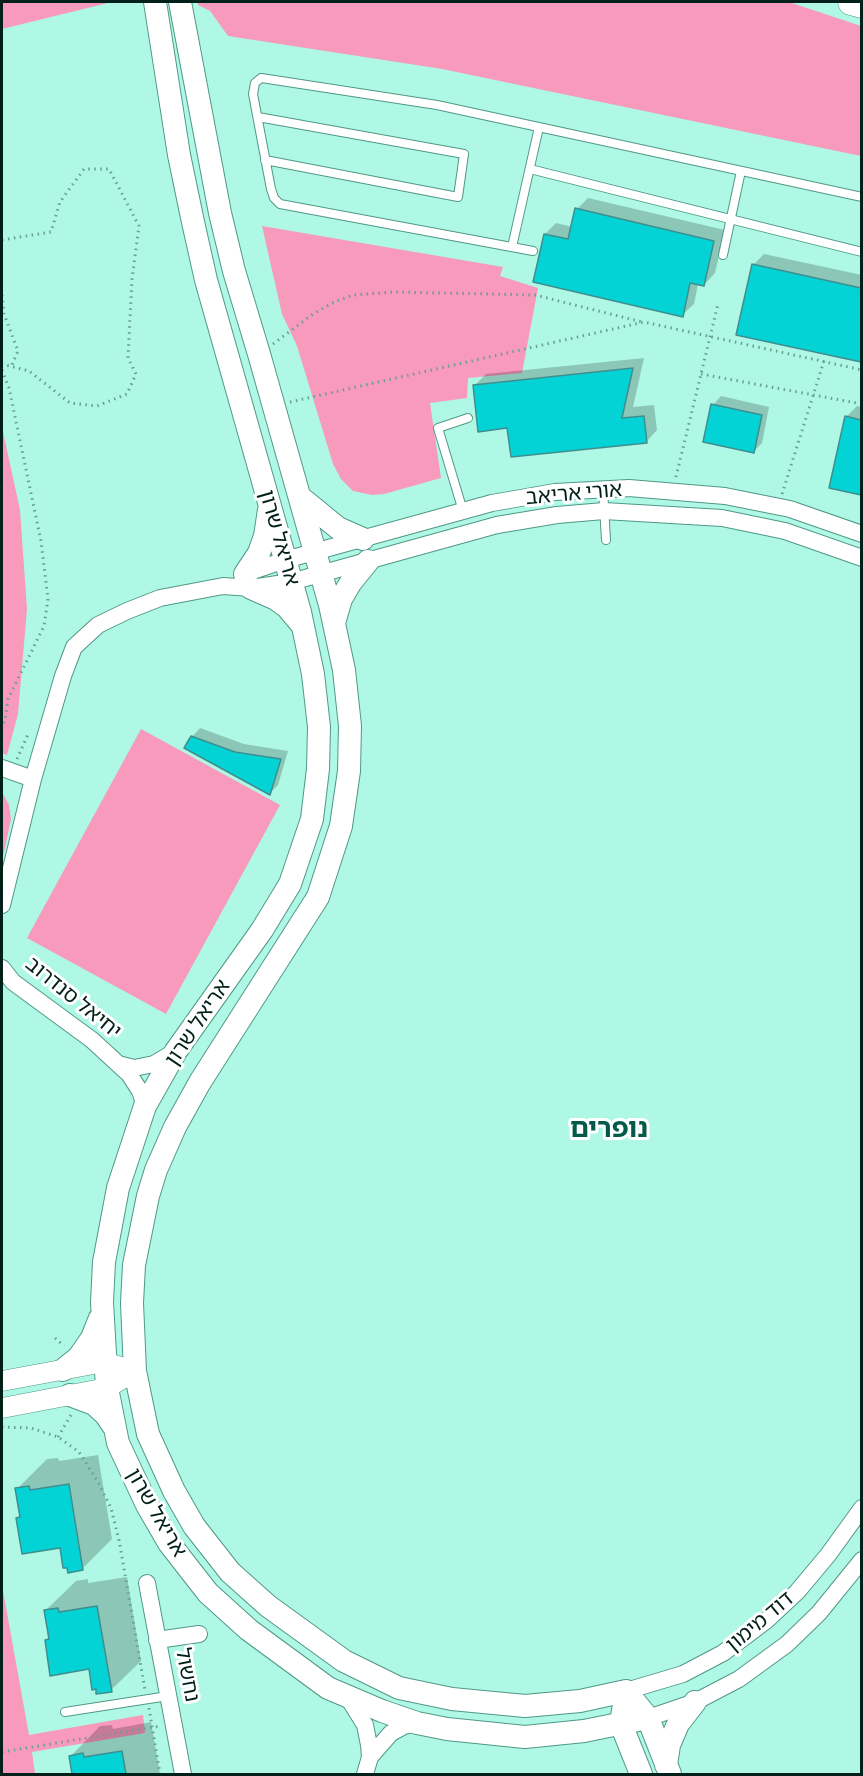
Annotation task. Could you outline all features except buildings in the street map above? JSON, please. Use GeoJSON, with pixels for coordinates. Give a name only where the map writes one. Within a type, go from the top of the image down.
{"type":"FeatureCollection","features":[{"type":"Feature","properties":{"kind":"main road","name":"אריאל שרון"},"geometry":{"type":"LineString","coordinates":[[154,2],[179,155],[193,222],[314,674],[319,727],[318,769],[308,830],[286,890],[262,930],[176,1051],[145,1106],[118,1188],[104,1262],[102,1314],[107,1388],[118,1443],[147,1505],[169,1543],[208,1593],[249,1630],[328,1688],[382,1711],[417,1723],[447,1729],[525,1737],[621,1724]]}},
{"type":"Feature","properties":{"kind":"main road","name":"אריאל שרון"},"geometry":{"type":"LineString","coordinates":[[180,2],[220,213],[234,271],[300,496],[334,623],[344,670],[350,726],[349,771],[341,826],[318,897],[200,1082],[175,1127],[156,1170],[140,1230],[134,1265],[132,1303],[135,1371],[148,1434],[174,1491],[194,1526],[230,1572],[268,1606],[344,1661],[399,1688],[452,1699],[525,1706],[580,1701],[626,1691]]}},
{"type":"Feature","properties":{"kind":"main road"},"geometry":{"type":"LineString","coordinates":[[851,2],[861,5]]}},
{"type":"Feature","properties":{"kind":"main road"},"geometry":{"type":"LineString","coordinates":[[300,496],[338,528],[363,538]]}},
{"type":"Feature","properties":{"kind":"main road"},"geometry":{"type":"LineString","coordinates":[[270,503],[262,546],[248,581],[287,607],[303,626]]}},
{"type":"Feature","properties":{"kind":"main road"},"geometry":{"type":"LineString","coordinates":[[334,623],[341,599],[368,561]]}},
{"type":"Feature","properties":{"kind":"main road"},"geometry":{"type":"LineString","coordinates":[[63,1370],[79,1357],[92,1338],[102,1314]]}},
{"type":"Feature","properties":{"kind":"main road"},"geometry":{"type":"LineString","coordinates":[[70,1395],[94,1404],[116,1429]]}},
{"type":"Feature","properties":{"kind":"main road"},"geometry":{"type":"LineString","coordinates":[[626,1691],[648,1718],[668,1770]]}},
{"type":"Feature","properties":{"kind":"main road"},"geometry":{"type":"LineString","coordinates":[[626,1691],[621,1724],[638,1769]]}},
{"type":"Feature","properties":{"kind":"main road"},"geometry":{"type":"LineString","coordinates":[[668,1770],[669,1745],[678,1724],[695,1702]]}},
{"type":"Feature","properties":{"kind":"main road","name":"דוד מימון"},"geometry":{"type":"LineString","coordinates":[[621,1724],[648,1718]]}},
{"type":"Feature","properties":{"kind":"main road"},"geometry":{"type":"LineString","coordinates":[[574,1732],[602,1740],[621,1751],[638,1769]]}},
{"type":"Feature","properties":{"kind":"street","name":"אורי אריאב"},"geometry":{"type":"LineString","coordinates":[[315,552],[492,503],[555,492],[629,488],[725,496],[778,506],[861,534]]}},
{"type":"Feature","properties":{"kind":"street","name":"אורי אריאב"},"geometry":{"type":"LineString","coordinates":[[291,582],[497,525],[557,515],[604,511],[722,518],[784,531],[861,558]]}},
{"type":"Feature","properties":{"kind":"street"},"geometry":{"type":"LineString","coordinates":[[248,581],[285,560],[315,552]]}},
{"type":"Feature","properties":{"kind":"street"},"geometry":{"type":"LineString","coordinates":[[2,905],[33,779],[63,676],[74,647],[98,625],[160,598],[248,581],[291,582]]}},
{"type":"Feature","properties":{"kind":"street"},"geometry":{"type":"LineString","coordinates":[[8,768],[33,779]]}},
{"type":"Feature","properties":{"kind":"street","name":"יחיאל סנדרוב"},"geometry":{"type":"LineString","coordinates":[[2,968],[13,982],[92,1040],[129,1074],[140,1091],[145,1106]]}},
{"type":"Feature","properties":{"kind":"street","name":"יחיאל סנדרוב"},"geometry":{"type":"LineString","coordinates":[[118,1064],[134,1068],[154,1064],[176,1051]]}},
{"type":"Feature","properties":{"kind":"street"},"geometry":{"type":"LineString","coordinates":[[2,1382],[104,1362],[135,1371]]}},
{"type":"Feature","properties":{"kind":"street"},"geometry":{"type":"LineString","coordinates":[[2,1408],[107,1388],[135,1371]]}},
{"type":"Feature","properties":{"kind":"street","name":"דוד מימון"},"geometry":{"type":"LineString","coordinates":[[626,1691],[683,1674],[723,1653],[767,1620],[797,1592],[828,1555],[861,1508]]}},
{"type":"Feature","properties":{"kind":"street","name":"דוד מימון"},"geometry":{"type":"LineString","coordinates":[[648,1718],[695,1702],[739,1679],[787,1644],[819,1613],[861,1560]]}},
{"type":"Feature","properties":{"kind":"street","name":"נחשול"},"geometry":{"type":"LineString","coordinates":[[147,1583],[183,1774]]}},
{"type":"Feature","properties":{"kind":"street"},"geometry":{"type":"LineString","coordinates":[[157,1640],[199,1634]]}},
{"type":"Feature","properties":{"kind":"street"},"geometry":{"type":"LineString","coordinates":[[347,1696],[365,1725],[370,1757]]}},
{"type":"Feature","properties":{"kind":"street"},"geometry":{"type":"LineString","coordinates":[[365,1774],[370,1757],[391,1733],[404,1726],[417,1723]]}},
{"type":"Feature","properties":{"kind":"lane"},"geometry":{"type":"LineString","coordinates":[[533,251],[280,204],[274,198],[265,160],[253,94],[255,83],[261,78],[437,105],[861,197]]}},
{"type":"Feature","properties":{"kind":"lane"},"geometry":{"type":"LineString","coordinates":[[258,117],[464,154],[458,197],[265,160]]}},
{"type":"Feature","properties":{"kind":"lane"},"geometry":{"type":"LineString","coordinates":[[512,247],[539,127]]}},
{"type":"Feature","properties":{"kind":"lane"},"geometry":{"type":"LineString","coordinates":[[530,169],[861,252]]}},
{"type":"Feature","properties":{"kind":"lane"},"geometry":{"type":"LineString","coordinates":[[723,255],[741,171]]}},
{"type":"Feature","properties":{"kind":"lane"},"geometry":{"type":"LineString","coordinates":[[464,511],[438,428],[468,418]]}},
{"type":"Feature","properties":{"kind":"lane"},"geometry":{"type":"LineString","coordinates":[[603,489],[606,540]]}},
{"type":"Feature","properties":{"kind":"lane"},"geometry":{"type":"LineString","coordinates":[[65,1712],[168,1696]]}},
{"type":"Feature","properties":{"kind":"path"},"geometry":{"type":"LineString","coordinates":[[2,240],[51,232],[60,202],[84,169],[109,169],[139,226],[132,279],[128,358],[136,374],[127,394],[97,406],[70,403],[29,371],[2,364]]}},
{"type":"Feature","properties":{"kind":"path"},"geometry":{"type":"LineString","coordinates":[[259,354],[313,314],[334,302],[353,295],[394,292],[535,295],[644,322],[861,370]]}},
{"type":"Feature","properties":{"kind":"path"},"geometry":{"type":"LineString","coordinates":[[2,295],[4,314],[18,351],[11,367]]}},
{"type":"Feature","properties":{"kind":"path"},"geometry":{"type":"LineString","coordinates":[[672,492],[718,304]]}},
{"type":"Feature","properties":{"kind":"path"},"geometry":{"type":"LineString","coordinates":[[274,406],[644,322]]}},
{"type":"Feature","properties":{"kind":"path"},"geometry":{"type":"LineString","coordinates":[[778,506],[824,362]]}},
{"type":"Feature","properties":{"kind":"path"},"geometry":{"type":"LineString","coordinates":[[2,370],[9,388],[41,541],[48,598],[44,626],[8,699],[2,728]]}},
{"type":"Feature","properties":{"kind":"path"},"geometry":{"type":"LineString","coordinates":[[701,374],[861,404]]}},
{"type":"Feature","properties":{"kind":"path"},"geometry":{"type":"LineString","coordinates":[[8,768],[31,728]]}},
{"type":"Feature","properties":{"kind":"path"},"geometry":{"type":"LineString","coordinates":[[2,1427],[31,1428],[58,1437],[79,1452],[111,1508],[119,1540],[160,1774]]}},
{"type":"Feature","properties":{"kind":"path"},"geometry":{"type":"LineString","coordinates":[[2,1752],[173,1723]]}},
{"type":"Feature","properties":{"kind":"shaded area"},"geometry":{"type":"Polygon","coordinates":[[[2,2],[112,2],[2,29],[2,2]]]}},
{"type":"Feature","properties":{"kind":"shaded area"},"geometry":{"type":"Polygon","coordinates":[[[198,2],[789,2],[861,26],[861,156],[442,69],[228,36],[210,11],[198,5],[198,2]]]}},
{"type":"Feature","properties":{"kind":"shaded area"},"geometry":{"type":"Polygon","coordinates":[[[262,226],[503,267],[500,276],[538,288],[522,373],[468,378],[467,398],[430,403],[441,478],[384,494],[372,495],[353,491],[341,479],[333,464],[297,346],[282,314],[262,226]]]}},
{"type":"Feature","properties":{"kind":"shaded area"},"geometry":{"type":"Polygon","coordinates":[[[2,427],[20,510],[27,609],[18,714],[7,755],[2,753],[2,427]]]}},
{"type":"Feature","properties":{"kind":"shaded area"},"geometry":{"type":"Polygon","coordinates":[[[141,729],[280,805],[166,1014],[27,938],[141,729]]]}},
{"type":"Feature","properties":{"kind":"shaded area"},"geometry":{"type":"Polygon","coordinates":[[[2,792],[9,805],[11,819],[2,862],[2,792]]]}},
{"type":"Feature","properties":{"kind":"shaded area"},"geometry":{"type":"Polygon","coordinates":[[[2,1585],[29,1735],[143,1715],[145,1733],[32,1752],[35,1774],[2,1774],[2,1585]]]}},
{"type":"Feature","properties":{"kind":"district","name":"נופרים"},"geometry":{"type":"Point","coordinates":[609,1129]}}]}
